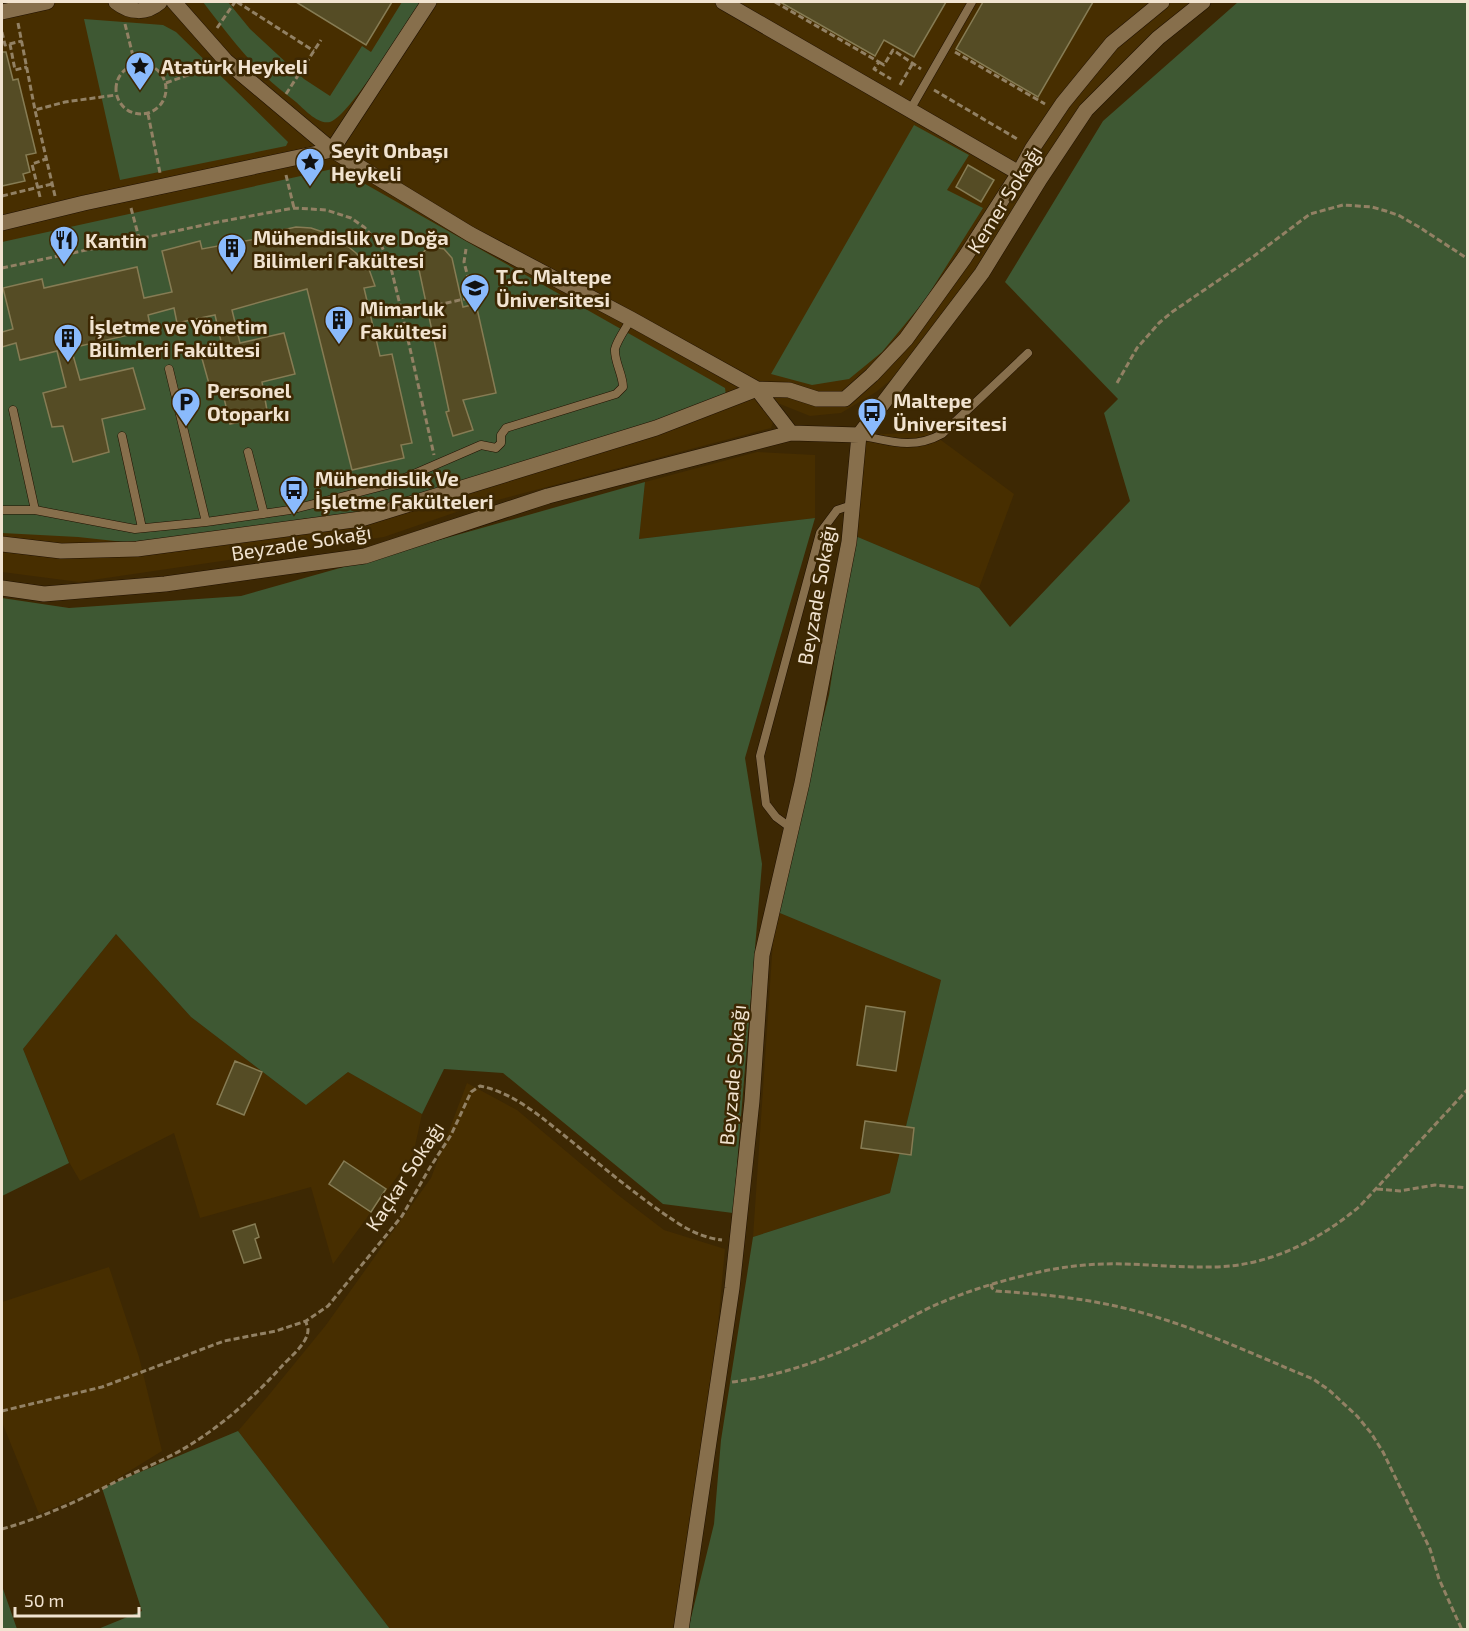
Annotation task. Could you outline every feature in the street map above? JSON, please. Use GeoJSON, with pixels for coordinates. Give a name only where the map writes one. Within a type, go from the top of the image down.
{"type":"FeatureCollection","features":[{"type":"Feature","properties":{"kind":"street"},"geometry":{"type":"LineString","coordinates":[[9,10],[45,2]]}},
{"type":"Feature","properties":{"kind":"street"},"geometry":{"type":"LineString","coordinates":[[116,2],[124,7],[140,11],[160,2]]}},
{"type":"Feature","properties":{"kind":"street"},"geometry":{"type":"LineString","coordinates":[[174,2],[226,61],[332,150],[470,234],[757,389],[791,433]]}},
{"type":"Feature","properties":{"kind":"street"},"geometry":{"type":"LineString","coordinates":[[2,223],[332,150],[429,2]]}},
{"type":"Feature","properties":{"kind":"street"},"geometry":{"type":"LineString","coordinates":[[723,2],[1019,173]]}},
{"type":"Feature","properties":{"kind":"street"},"geometry":{"type":"LineString","coordinates":[[2,544],[61,551],[137,549],[361,519],[656,428],[757,389],[789,390],[817,399],[845,399],[872,375],[906,339],[964,258],[1057,112],[1112,43],[1162,2]]}},
{"type":"Feature","properties":{"kind":"street","name":"Kemer Sokağı"},"geometry":{"type":"LineString","coordinates":[[860,435],[982,273],[1086,110],[1158,38],[1203,2]]}},
{"type":"Feature","properties":{"kind":"street","name":"Beyzade Sokağı"},"geometry":{"type":"LineString","coordinates":[[2,588],[44,594],[165,584],[365,556],[548,496],[791,433],[860,435],[849,542],[802,783],[762,955],[752,1101],[732,1288],[681,1629]]}},
{"type":"Feature","properties":{"kind":"lane"},"geometry":{"type":"LineString","coordinates":[[910,110],[972,2]]}},
{"type":"Feature","properties":{"kind":"lane"},"geometry":{"type":"LineString","coordinates":[[2,510],[35,510],[135,529],[290,510],[390,484],[481,445],[496,448],[501,443],[501,435],[506,428],[615,394],[623,387],[623,378],[615,348],[631,319]]}},
{"type":"Feature","properties":{"kind":"lane"},"geometry":{"type":"LineString","coordinates":[[860,435],[905,444],[921,443],[932,439],[942,434],[1028,354]]}},
{"type":"Feature","properties":{"kind":"lane"},"geometry":{"type":"LineString","coordinates":[[170,369],[206,522]]}},
{"type":"Feature","properties":{"kind":"lane"},"geometry":{"type":"LineString","coordinates":[[13,410],[35,510]]}},
{"type":"Feature","properties":{"kind":"lane"},"geometry":{"type":"LineString","coordinates":[[122,436],[142,528]]}},
{"type":"Feature","properties":{"kind":"lane"},"geometry":{"type":"LineString","coordinates":[[248,452],[264,514]]}},
{"type":"Feature","properties":{"kind":"lane"},"geometry":{"type":"LineString","coordinates":[[791,828],[776,817],[766,804],[760,756],[820,533],[837,510],[852,505]]}},
{"type":"Feature","properties":{"kind":"path"},"geometry":{"type":"LineString","coordinates":[[208,41],[236,2],[314,51]]}},
{"type":"Feature","properties":{"kind":"path"},"geometry":{"type":"LineString","coordinates":[[775,2],[884,65],[893,50],[930,75]]}},
{"type":"Feature","properties":{"kind":"path"},"geometry":{"type":"LineString","coordinates":[[9,10],[22,41],[52,184],[51,211]]}},
{"type":"Feature","properties":{"kind":"path"},"geometry":{"type":"LineString","coordinates":[[125,20],[135,64]]}},
{"type":"Feature","properties":{"kind":"path"},"geometry":{"type":"LineString","coordinates":[[2,32],[3,46],[22,41]]}},
{"type":"Feature","properties":{"kind":"path"},"geometry":{"type":"LineString","coordinates":[[278,105],[321,40]]}},
{"type":"Feature","properties":{"kind":"path"},"geometry":{"type":"LineString","coordinates":[[10,44],[15,70],[27,67]]}},
{"type":"Feature","properties":{"kind":"path"},"geometry":{"type":"LineString","coordinates":[[954,51],[1057,112]]}},
{"type":"Feature","properties":{"kind":"path"},"geometry":{"type":"LineString","coordinates":[[166,83],[226,61]]}},
{"type":"Feature","properties":{"kind":"path"},"geometry":{"type":"LineString","coordinates":[[879,62],[874,69],[900,85],[913,63]]}},
{"type":"Feature","properties":{"kind":"path"},"geometry":{"type":"LineString","coordinates":[[135,64],[151,66],[158,70],[166,83],[165,99],[148,114],[132,113],[125,109],[119,103],[116,95],[117,79],[121,72],[135,64]]}},
{"type":"Feature","properties":{"kind":"path"},"geometry":{"type":"LineString","coordinates":[[924,86],[1032,149]]}},
{"type":"Feature","properties":{"kind":"path"},"geometry":{"type":"LineString","coordinates":[[35,110],[65,102],[116,95]]}},
{"type":"Feature","properties":{"kind":"path"},"geometry":{"type":"LineString","coordinates":[[148,114],[163,186]]}},
{"type":"Feature","properties":{"kind":"path"},"geometry":{"type":"LineString","coordinates":[[46,159],[32,164],[38,188],[51,211]]}},
{"type":"Feature","properties":{"kind":"path"},"geometry":{"type":"LineString","coordinates":[[283,161],[294,208]]}},
{"type":"Feature","properties":{"kind":"path"},"geometry":{"type":"LineString","coordinates":[[2,196],[52,184]]}},
{"type":"Feature","properties":{"kind":"path"},"geometry":{"type":"LineString","coordinates":[[127,194],[139,238]]}},
{"type":"Feature","properties":{"kind":"path"},"geometry":{"type":"LineString","coordinates":[[1117,383],[1137,348],[1172,312],[1254,256],[1310,214],[1343,205],[1386,210],[1419,227],[1467,259]]}},
{"type":"Feature","properties":{"kind":"path"},"geometry":{"type":"LineString","coordinates":[[2,267],[294,208],[326,210],[351,218],[364,227],[386,255],[402,313],[436,465]]}},
{"type":"Feature","properties":{"kind":"path"},"geometry":{"type":"LineString","coordinates":[[402,313],[473,297],[464,262],[470,234]]}},
{"type":"Feature","properties":{"kind":"path","name":"Kaçkar Sokağı"},"geometry":{"type":"LineString","coordinates":[[2,1411],[102,1387],[224,1341],[276,1331],[306,1321],[328,1306],[402,1216],[451,1135],[471,1092],[480,1086],[496,1089],[523,1104],[679,1225],[704,1237],[737,1241]]}},
{"type":"Feature","properties":{"kind":"path"},"geometry":{"type":"LineString","coordinates":[[718,1383],[770,1374],[830,1356],[962,1294],[1044,1271],[1102,1264],[1229,1266],[1266,1258],[1301,1245],[1342,1221],[1360,1206],[1467,1089]]}},
{"type":"Feature","properties":{"kind":"path"},"geometry":{"type":"LineString","coordinates":[[1377,1190],[1400,1191],[1435,1185],[1467,1188]]}},
{"type":"Feature","properties":{"kind":"path"},"geometry":{"type":"LineString","coordinates":[[991,1284],[996,1291],[1092,1301],[1164,1319],[1313,1379],[1329,1390],[1357,1416],[1383,1452],[1430,1549],[1439,1579],[1462,1629]]}},
{"type":"Feature","properties":{"kind":"path"},"geometry":{"type":"LineString","coordinates":[[2,1529],[85,1497],[191,1444],[218,1426],[273,1376],[306,1339],[308,1330],[306,1321]]}},
{"type":"Feature","properties":{"kind":"shaded area","name":"T.C. Maltepe Üniversitesi"},"geometry":{"type":"Polygon","coordinates":[[[2,2],[1190,2],[1084,107],[974,275],[898,374],[876,392],[841,413],[810,416],[780,404],[771,428],[471,507],[384,537],[79,582],[2,572],[2,2]]]}},
{"type":"Feature","properties":{"kind":"shaded area"},"geometry":{"type":"Polygon","coordinates":[[[930,432],[1014,494],[979,588],[853,535],[862,435],[930,432]]]}},
{"type":"Feature","properties":{"kind":"shaded area"},"geometry":{"type":"Polygon","coordinates":[[[757,452],[815,455],[815,518],[639,539],[645,482],[757,452]]]}},
{"type":"Feature","properties":{"kind":"shaded area"},"geometry":{"type":"Polygon","coordinates":[[[775,911],[941,980],[890,1193],[753,1237],[775,911]]]}},
{"type":"Feature","properties":{"kind":"shaded area"},"geometry":{"type":"Polygon","coordinates":[[[116,934],[191,1017],[306,1105],[348,1072],[422,1114],[413,1155],[333,1264],[311,1187],[200,1218],[174,1133],[80,1181],[69,1162],[23,1049],[116,934]]]}},
{"type":"Feature","properties":{"kind":"shaded area"},"geometry":{"type":"Polygon","coordinates":[[[467,1083],[517,1110],[618,1195],[664,1230],[725,1249],[705,1464],[673,1629],[390,1629],[238,1431],[326,1325],[431,1178],[467,1083]]]}},
{"type":"Feature","properties":{"kind":"shaded area"},"geometry":{"type":"Polygon","coordinates":[[[109,1267],[139,1357],[162,1451],[102,1488],[39,1514],[2,1422],[2,1302],[109,1267]]]}},
{"type":"Feature","properties":{"kind":"green space"},"geometry":{"type":"Polygon","coordinates":[[[203,2],[228,2],[250,29],[304,79],[330,96],[362,46],[371,52],[402,2],[420,2],[377,68],[350,104],[339,116],[330,122],[325,122],[312,116],[264,75],[203,2]]]}},
{"type":"Feature","properties":{"kind":"green space"},"geometry":{"type":"Polygon","coordinates":[[[1238,2],[1467,2],[1467,1629],[688,1630],[714,1524],[721,1440],[753,1237],[890,1193],[941,980],[775,911],[829,695],[853,535],[979,588],[1010,627],[1130,501],[1104,413],[1118,399],[1005,282],[1103,121],[1238,2]]]}},
{"type":"Feature","properties":{"kind":"green space"},"geometry":{"type":"Polygon","coordinates":[[[84,19],[163,25],[176,32],[288,142],[286,146],[120,180],[84,19]]]}},
{"type":"Feature","properties":{"kind":"green space"},"geometry":{"type":"Polygon","coordinates":[[[914,125],[969,155],[947,190],[983,208],[925,300],[882,352],[849,379],[812,385],[771,374],[914,125]]]}},
{"type":"Feature","properties":{"kind":"green space"},"geometry":{"type":"Polygon","coordinates":[[[337,168],[725,388],[726,395],[707,404],[620,432],[389,504],[335,518],[308,518],[203,536],[124,542],[2,533],[2,242],[337,168]]]}},
{"type":"Feature","properties":{"kind":"green space"},"geometry":{"type":"Polygon","coordinates":[[[645,482],[639,539],[815,518],[745,758],[762,864],[733,1213],[663,1204],[503,1073],[444,1069],[422,1114],[348,1072],[306,1105],[191,1017],[116,934],[23,1049],[69,1163],[2,1196],[2,598],[69,608],[241,596],[645,482]]]}},
{"type":"Feature","properties":{"kind":"green space"},"geometry":{"type":"Polygon","coordinates":[[[238,1431],[390,1629],[98,1629],[142,1611],[102,1488],[238,1431]]]}},
{"type":"Feature","properties":{"kind":"green space"},"geometry":{"type":"Polygon","coordinates":[[[2,1586],[17,1629],[2,1629],[2,1586]]]}},
{"type":"Feature","properties":{"kind":"building"},"geometry":{"type":"Polygon","coordinates":[[[296,2],[392,2],[366,45],[296,2]]]}},
{"type":"Feature","properties":{"kind":"building"},"geometry":{"type":"Polygon","coordinates":[[[780,2],[946,2],[914,57],[884,40],[875,56],[780,2]]]}},
{"type":"Feature","properties":{"kind":"building"},"geometry":{"type":"Polygon","coordinates":[[[983,2],[1093,2],[1038,97],[956,49],[983,2]]]}},
{"type":"Feature","properties":{"kind":"building"},"geometry":{"type":"Polygon","coordinates":[[[2,52],[6,52],[13,80],[18,79],[36,153],[26,155],[30,172],[23,174],[25,181],[2,186],[2,52]]]}},
{"type":"Feature","properties":{"kind":"building"},"geometry":{"type":"Polygon","coordinates":[[[968,165],[994,180],[981,202],[956,187],[968,165]]]}},
{"type":"Feature","properties":{"kind":"building"},"geometry":{"type":"Polygon","coordinates":[[[296,227],[311,228],[335,236],[367,265],[375,286],[364,288],[380,356],[392,354],[412,443],[401,445],[404,458],[352,470],[307,289],[232,310],[240,343],[284,333],[295,374],[262,382],[268,416],[230,424],[222,389],[211,391],[201,355],[223,350],[215,315],[177,323],[174,308],[148,315],[151,330],[71,348],[80,380],[133,368],[145,409],[102,419],[109,452],[73,462],[63,426],[52,427],[43,393],[66,387],[57,351],[20,360],[16,343],[2,347],[2,332],[13,329],[3,288],[42,279],[44,288],[137,267],[144,298],[172,292],[162,251],[200,241],[202,249],[283,234],[282,230],[296,227]]]}},
{"type":"Feature","properties":{"kind":"building"},"geometry":{"type":"Polygon","coordinates":[[[433,247],[444,249],[452,258],[463,307],[476,304],[496,393],[463,400],[473,430],[453,436],[446,412],[449,411],[418,265],[420,255],[433,247]]]}},
{"type":"Feature","properties":{"kind":"building"},"geometry":{"type":"Polygon","coordinates":[[[866,1006],[905,1012],[896,1071],[857,1065],[866,1006]]]}},
{"type":"Feature","properties":{"kind":"building"},"geometry":{"type":"Polygon","coordinates":[[[235,1061],[262,1072],[244,1115],[217,1104],[235,1061]]]}},
{"type":"Feature","properties":{"kind":"building"},"geometry":{"type":"Polygon","coordinates":[[[865,1121],[914,1128],[911,1155],[861,1148],[865,1121]]]}},
{"type":"Feature","properties":{"kind":"building"},"geometry":{"type":"Polygon","coordinates":[[[344,1161],[386,1189],[371,1212],[329,1184],[344,1161]]]}},
{"type":"Feature","properties":{"kind":"building"},"geometry":{"type":"Polygon","coordinates":[[[255,1224],[259,1237],[255,1239],[261,1258],[244,1263],[233,1231],[255,1224]]]}},
{"type":"Feature","properties":{"kind":"place","name":"Atatürk Heykeli"},"geometry":{"type":"Point","coordinates":[140,92]}},
{"type":"Feature","properties":{"kind":"place","name":"Seyit Onbaşı Heykeli"},"geometry":{"type":"Point","coordinates":[310,188]}},
{"type":"Feature","properties":{"kind":"place","name":"Kantin"},"geometry":{"type":"Point","coordinates":[64,266]}},
{"type":"Feature","properties":{"kind":"place","name":"Mühendislik ve Doğa Bilimleri Fakültesi"},"geometry":{"type":"Point","coordinates":[232,274]}},
{"type":"Feature","properties":{"kind":"place","name":"T.C. Maltepe Üniversitesi"},"geometry":{"type":"Point","coordinates":[475,314]}},
{"type":"Feature","properties":{"kind":"place","name":"Mimarlık Fakültesi"},"geometry":{"type":"Point","coordinates":[339,346]}},
{"type":"Feature","properties":{"kind":"place","name":"İşletme ve Yönetim Bilimleri Fakültesi"},"geometry":{"type":"Point","coordinates":[68,364]}},
{"type":"Feature","properties":{"kind":"place","name":"Personel Otoparkı"},"geometry":{"type":"Point","coordinates":[186,428]}},
{"type":"Feature","properties":{"kind":"place","name":"Maltepe Üniversitesi"},"geometry":{"type":"Point","coordinates":[872,438]}},
{"type":"Feature","properties":{"kind":"place","name":"Mühendislik Ve İşletme Fakülteleri"},"geometry":{"type":"Point","coordinates":[294,516]}}]}
